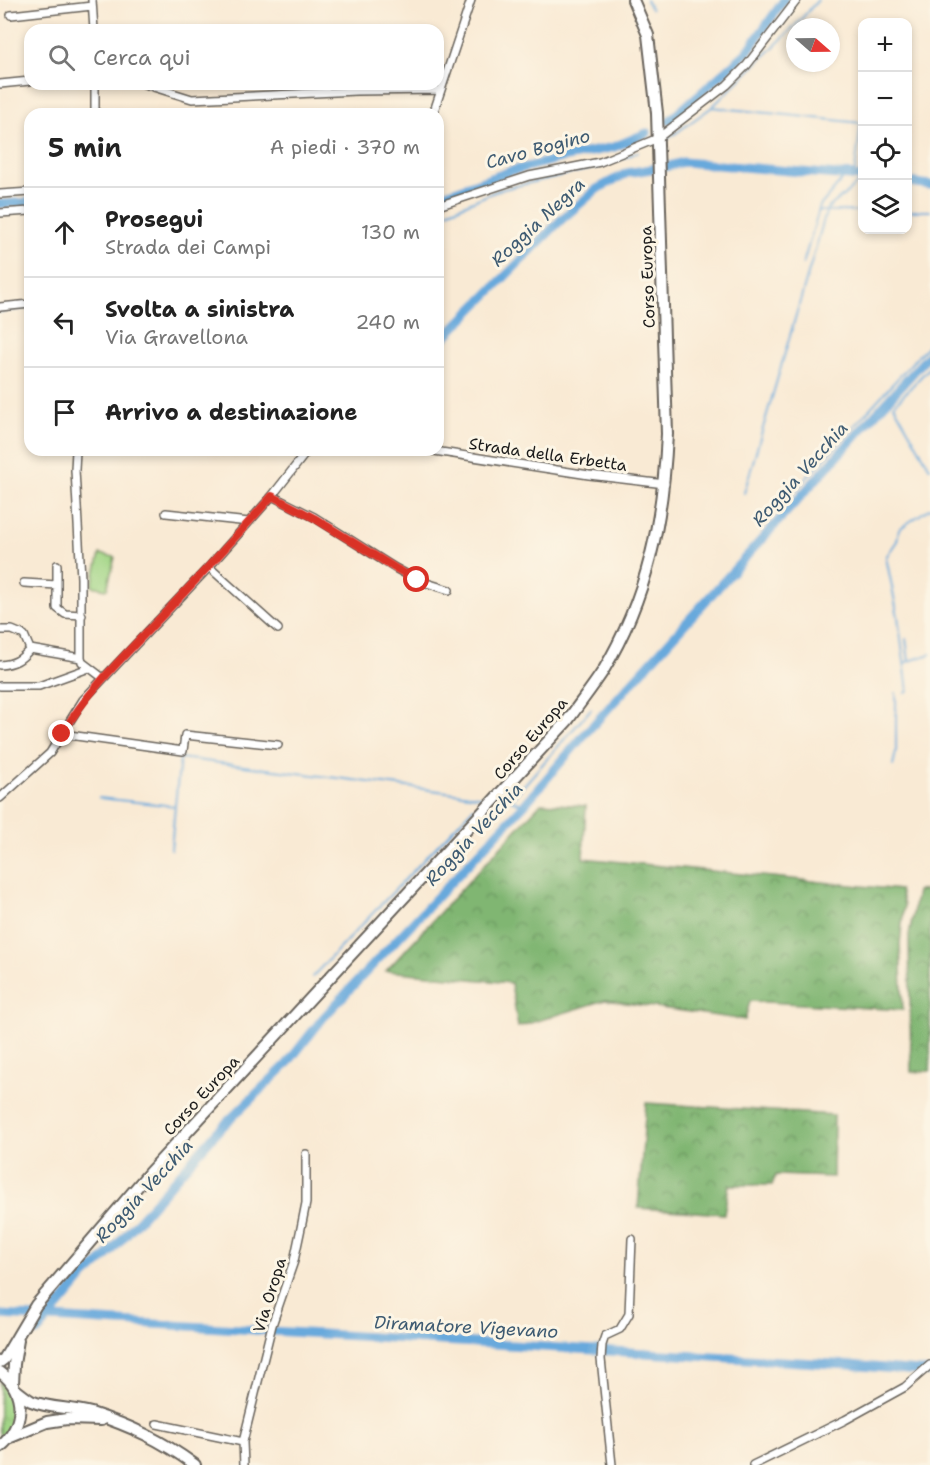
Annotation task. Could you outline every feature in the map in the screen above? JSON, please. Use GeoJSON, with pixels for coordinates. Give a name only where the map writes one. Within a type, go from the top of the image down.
{"type":"FeatureCollection","features":[{"type":"Feature","properties":{"kind":"main road","name":"Corso Europa"},"geometry":{"type":"LineString","coordinates":[[0,1362],[36,1305],[149,1173],[568,720],[602,672],[627,624],[647,570],[657,530],[665,484],[667,434],[655,81],[648,35],[633,0]]}},
{"type":"Feature","properties":{"kind":"main road"},"geometry":{"type":"LineString","coordinates":[[0,1447],[11,1437],[20,1414],[20,1402],[14,1387],[14,1364],[20,1332]]}},
{"type":"Feature","properties":{"kind":"main road"},"geometry":{"type":"LineString","coordinates":[[0,1372],[30,1400],[89,1412],[154,1437],[195,1465]]}},
{"type":"Feature","properties":{"kind":"main road"},"geometry":{"type":"LineString","coordinates":[[11,1437],[47,1422],[67,1419],[109,1420]]}},
{"type":"Feature","properties":{"kind":"street"},"geometry":{"type":"LineString","coordinates":[[444,78],[471,0]]}},
{"type":"Feature","properties":{"kind":"street"},"geometry":{"type":"LineString","coordinates":[[444,204],[529,176],[600,162],[658,138],[727,85],[747,65],[797,0]]}},
{"type":"Feature","properties":{"kind":"street"},"geometry":{"type":"LineString","coordinates":[[11,15],[92,3],[94,24]]}},
{"type":"Feature","properties":{"kind":"street"},"geometry":{"type":"LineString","coordinates":[[0,84],[24,82]]}},
{"type":"Feature","properties":{"kind":"street"},"geometry":{"type":"LineString","coordinates":[[163,90],[192,99],[356,91],[440,90],[435,108]]}},
{"type":"Feature","properties":{"kind":"street"},"geometry":{"type":"LineString","coordinates":[[95,92],[95,108]]}},
{"type":"Feature","properties":{"kind":"street"},"geometry":{"type":"LineString","coordinates":[[0,194],[24,192]]}},
{"type":"Feature","properties":{"kind":"street"},"geometry":{"type":"LineString","coordinates":[[0,213],[24,211]]}},
{"type":"Feature","properties":{"kind":"street"},"geometry":{"type":"LineString","coordinates":[[0,307],[24,305]]}},
{"type":"Feature","properties":{"kind":"street","name":"Strada della Erbetta"},"geometry":{"type":"LineString","coordinates":[[444,452],[589,475],[665,484]]}},
{"type":"Feature","properties":{"kind":"street"},"geometry":{"type":"LineString","coordinates":[[76,456],[82,615],[81,658],[82,662],[103,678]]}},
{"type":"Feature","properties":{"kind":"street"},"geometry":{"type":"LineString","coordinates":[[0,798],[50,753],[84,700],[209,567],[272,496],[303,456]]}},
{"type":"Feature","properties":{"kind":"street"},"geometry":{"type":"LineString","coordinates":[[272,496],[314,518],[417,580],[449,590]]}},
{"type":"Feature","properties":{"kind":"street"},"geometry":{"type":"LineString","coordinates":[[166,513],[249,522]]}},
{"type":"Feature","properties":{"kind":"street"},"geometry":{"type":"LineString","coordinates":[[57,565],[57,608],[65,614],[82,615]]}},
{"type":"Feature","properties":{"kind":"street"},"geometry":{"type":"LineString","coordinates":[[209,567],[278,629]]}},
{"type":"Feature","properties":{"kind":"street"},"geometry":{"type":"LineString","coordinates":[[24,584],[57,585]]}},
{"type":"Feature","properties":{"kind":"street"},"geometry":{"type":"LineString","coordinates":[[0,630],[12,630],[24,635],[30,649]]}},
{"type":"Feature","properties":{"kind":"street"},"geometry":{"type":"LineString","coordinates":[[30,649],[81,658]]}},
{"type":"Feature","properties":{"kind":"street"},"geometry":{"type":"LineString","coordinates":[[0,665],[22,660],[30,649]]}},
{"type":"Feature","properties":{"kind":"street"},"geometry":{"type":"LineString","coordinates":[[0,686],[39,686],[89,668]]}},
{"type":"Feature","properties":{"kind":"street"},"geometry":{"type":"LineString","coordinates":[[62,734],[183,751],[185,735],[278,745]]}},
{"type":"Feature","properties":{"kind":"street","name":"Via Oropa"},"geometry":{"type":"LineString","coordinates":[[244,1465],[243,1442],[272,1325],[294,1261],[306,1203],[306,1154]]}},
{"type":"Feature","properties":{"kind":"street"},"geometry":{"type":"LineString","coordinates":[[612,1465],[601,1359],[602,1345],[605,1336],[620,1329],[629,1314],[632,1239]]}},
{"type":"Feature","properties":{"kind":"street"},"geometry":{"type":"LineString","coordinates":[[753,1465],[845,1420],[905,1387],[929,1365]]}},
{"type":"Feature","properties":{"kind":"street"},"geometry":{"type":"LineString","coordinates":[[157,1424],[243,1442]]}},
{"type":"Feature","properties":{"kind":"green space"},"geometry":{"type":"Polygon","coordinates":[[[100,554],[115,557],[107,589],[92,586],[100,554]]]}},
{"type":"Feature","properties":{"kind":"green space"},"geometry":{"type":"Polygon","coordinates":[[[541,803],[586,806],[583,858],[900,890],[904,905],[900,944],[903,1010],[750,1001],[745,1020],[605,1000],[518,1027],[511,983],[386,971],[541,803]]]}},
{"type":"Feature","properties":{"kind":"green space"},"geometry":{"type":"Polygon","coordinates":[[[930,890],[930,1071],[911,1072],[909,935],[917,891],[930,890]]]}},
{"type":"Feature","properties":{"kind":"green space"},"geometry":{"type":"Polygon","coordinates":[[[646,1103],[834,1115],[833,1177],[776,1175],[772,1185],[729,1185],[724,1214],[638,1208],[646,1103]]]}},
{"type":"Feature","properties":{"kind":"green space"},"geometry":{"type":"Polygon","coordinates":[[[0,1382],[10,1395],[14,1411],[10,1426],[0,1440],[0,1382]]]}},
{"type":"Feature","properties":{"kind":"waterway"},"geometry":{"type":"LineString","coordinates":[[646,0],[651,9]]}},
{"type":"Feature","properties":{"kind":"waterway","name":"Cavo Bogino"},"geometry":{"type":"LineString","coordinates":[[669,121],[747,52],[784,0]]}},
{"type":"Feature","properties":{"kind":"waterway"},"geometry":{"type":"LineString","coordinates":[[665,141],[712,107],[795,26],[818,0]]}},
{"type":"Feature","properties":{"kind":"waterway"},"geometry":{"type":"LineString","coordinates":[[712,107],[861,123],[855,171],[844,171],[843,179],[820,206],[803,264]]}},
{"type":"Feature","properties":{"kind":"waterway","name":"Cavo Bogino"},"geometry":{"type":"LineString","coordinates":[[444,195],[511,171],[614,147],[647,133]]}},
{"type":"Feature","properties":{"kind":"waterway"},"geometry":{"type":"LineString","coordinates":[[444,213],[499,190],[603,166],[638,152]]}},
{"type":"Feature","properties":{"kind":"waterway","name":"Roggia Negra"},"geometry":{"type":"LineString","coordinates":[[444,338],[561,220],[597,189],[627,173],[683,162],[858,177]]}},
{"type":"Feature","properties":{"kind":"waterway"},"geometry":{"type":"LineString","coordinates":[[744,493],[827,209],[860,180]]}},
{"type":"Feature","properties":{"kind":"waterway","name":"Roggia Negra"},"geometry":{"type":"LineString","coordinates":[[912,183],[930,185]]}},
{"type":"Feature","properties":{"kind":"waterway","name":"Cavo Bogino"},"geometry":{"type":"LineString","coordinates":[[0,204],[24,202]]}},
{"type":"Feature","properties":{"kind":"waterway"},"geometry":{"type":"LineString","coordinates":[[818,211],[858,211]]}},
{"type":"Feature","properties":{"kind":"waterway"},"geometry":{"type":"LineString","coordinates":[[912,211],[930,211]]}},
{"type":"Feature","properties":{"kind":"waterway"},"geometry":{"type":"LineString","coordinates":[[0,312],[24,309]]}},
{"type":"Feature","properties":{"kind":"waterway"},"geometry":{"type":"LineString","coordinates":[[790,496],[930,343]]}},
{"type":"Feature","properties":{"kind":"waterway","name":"Roggia Vecchia"},"geometry":{"type":"LineString","coordinates":[[37,1332],[81,1280],[107,1256],[217,1132],[286,1065],[323,1018],[524,805],[585,734],[930,354]]}},
{"type":"Feature","properties":{"kind":"waterway"},"geometry":{"type":"LineString","coordinates":[[930,367],[894,405],[930,468]]}},
{"type":"Feature","properties":{"kind":"waterway"},"geometry":{"type":"LineString","coordinates":[[906,693],[908,691],[898,617],[886,557],[897,541],[899,529],[930,508]]}},
{"type":"Feature","properties":{"kind":"waterway"},"geometry":{"type":"LineString","coordinates":[[906,639],[909,662]]}},
{"type":"Feature","properties":{"kind":"waterway"},"geometry":{"type":"LineString","coordinates":[[904,663],[930,654]]}},
{"type":"Feature","properties":{"kind":"waterway"},"geometry":{"type":"LineString","coordinates":[[893,765],[896,752],[896,693]]}},
{"type":"Feature","properties":{"kind":"waterway"},"geometry":{"type":"LineString","coordinates":[[524,805],[511,800],[591,709]]}},
{"type":"Feature","properties":{"kind":"waterway"},"geometry":{"type":"LineString","coordinates":[[99,798],[175,806],[180,758],[486,797]]}},
{"type":"Feature","properties":{"kind":"waterway"},"geometry":{"type":"LineString","coordinates":[[480,801],[486,797]]}},
{"type":"Feature","properties":{"kind":"waterway"},"geometry":{"type":"LineString","coordinates":[[171,849],[175,806]]}},
{"type":"Feature","properties":{"kind":"waterway"},"geometry":{"type":"LineString","coordinates":[[312,977],[474,807]]}},
{"type":"Feature","properties":{"kind":"waterway","name":"Diramatore Vigevano"},"geometry":{"type":"LineString","coordinates":[[0,1315],[850,1365],[930,1372]]}},
{"type":"Feature","properties":{"kind":"route"},"geometry":{"type":"LineString","coordinates":[[62,734],[84,700],[103,678],[209,567],[272,496],[314,518],[417,580]]}}]}
